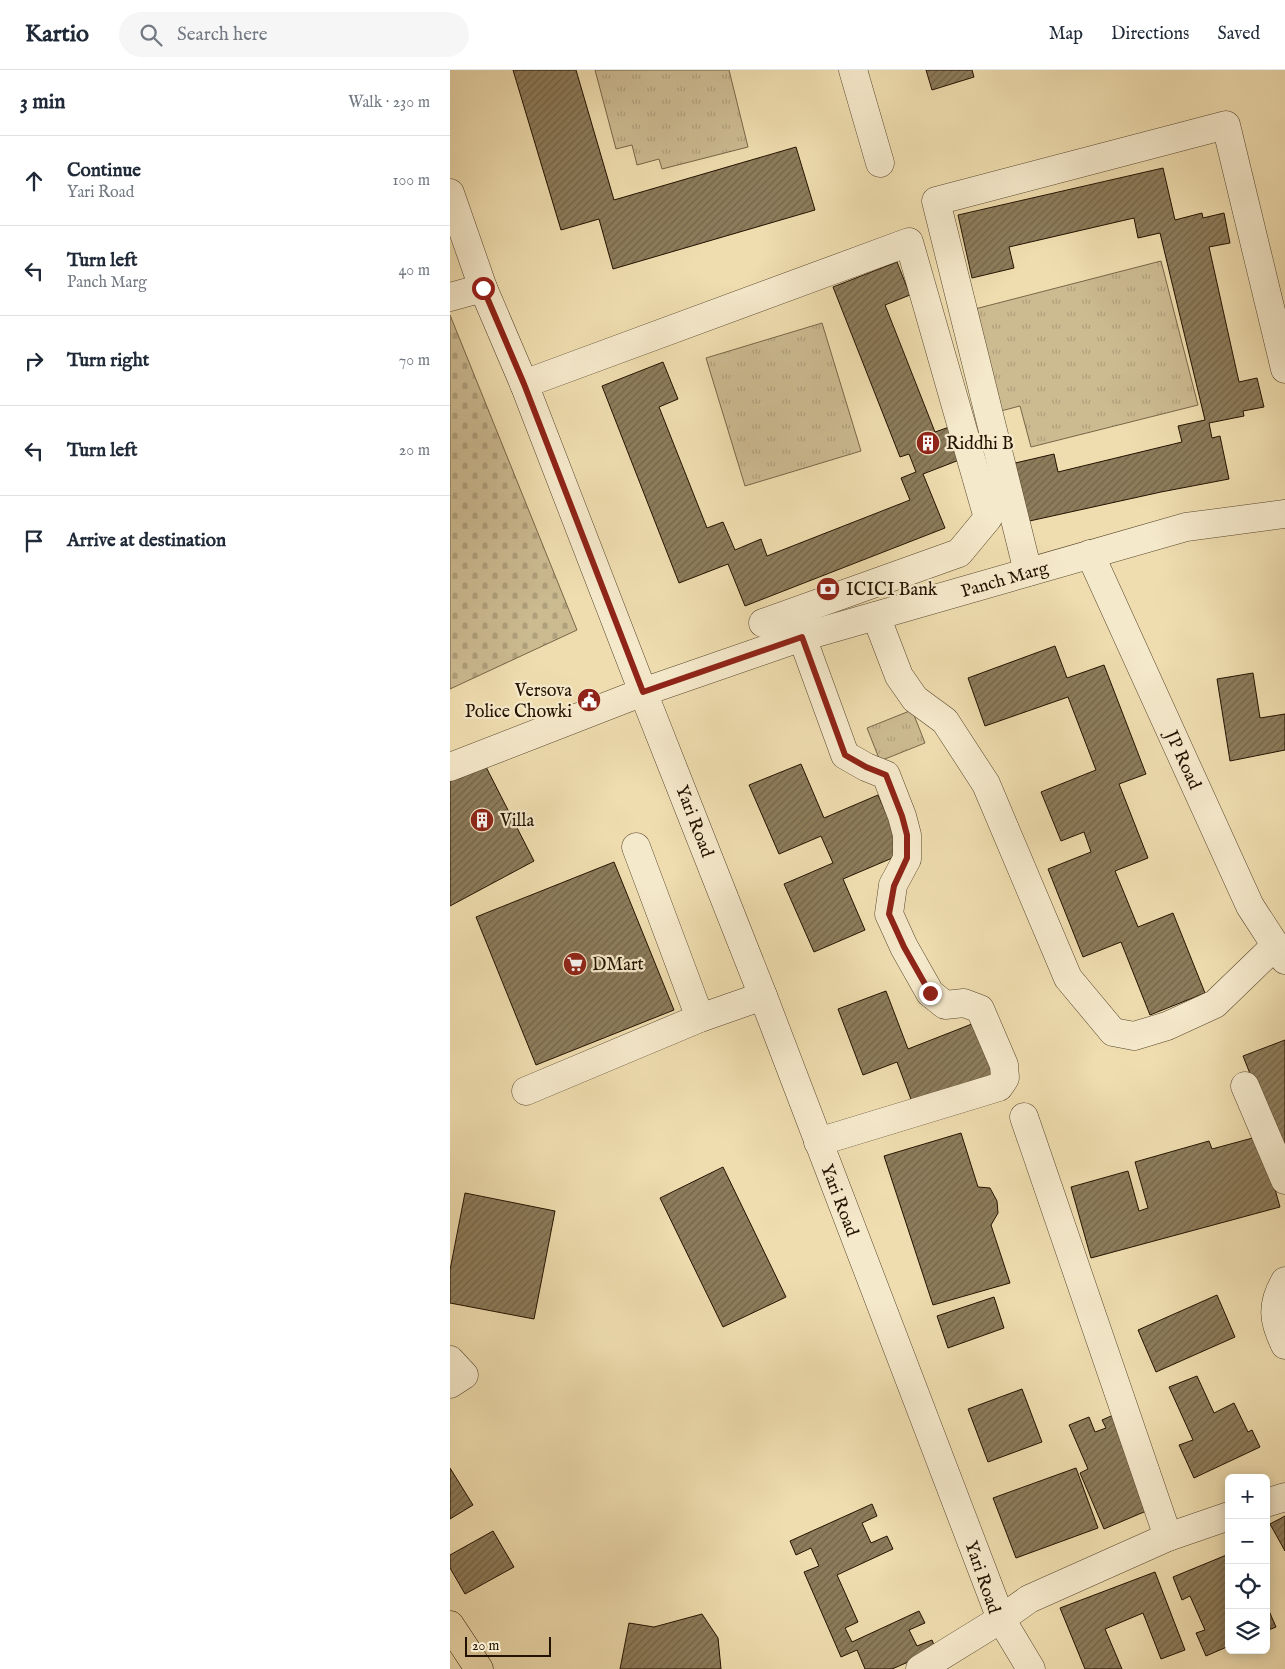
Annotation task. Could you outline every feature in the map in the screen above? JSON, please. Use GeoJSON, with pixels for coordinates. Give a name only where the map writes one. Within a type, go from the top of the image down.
{"type":"FeatureCollection","features":[{"type":"Feature","properties":{"kind":"main road"},"geometry":{"type":"LineString","coordinates":[[450,1625],[479,1669]]}},
{"type":"Feature","properties":{"kind":"street"},"geometry":{"type":"LineString","coordinates":[[853,70],[880,163]]}},
{"type":"Feature","properties":{"kind":"street"},"geometry":{"type":"LineString","coordinates":[[1028,572],[936,201],[1226,125],[1285,369]]}},
{"type":"Feature","properties":{"kind":"street","name":"Yari Road"},"geometry":{"type":"LineString","coordinates":[[450,193],[483,288],[524,384],[763,996],[1001,1619],[920,1669]]}},
{"type":"Feature","properties":{"kind":"street"},"geometry":{"type":"LineString","coordinates":[[524,384],[909,242],[988,518],[959,553],[763,623]]}},
{"type":"Feature","properties":{"kind":"street"},"geometry":{"type":"LineString","coordinates":[[450,297],[483,288]]}},
{"type":"Feature","properties":{"kind":"street","name":"Panch Marg"},"geometry":{"type":"LineString","coordinates":[[643,692],[802,637],[1186,527],[1285,514]]}},
{"type":"Feature","properties":{"kind":"street","name":"JP Road"},"geometry":{"type":"LineString","coordinates":[[1090,554],[1250,906],[1280,953]]}},
{"type":"Feature","properties":{"kind":"street"},"geometry":{"type":"LineString","coordinates":[[876,616],[899,676],[915,699],[944,721],[986,784],[1068,978],[1113,1032],[1134,1036],[1167,1026],[1215,1004],[1280,953]]}},
{"type":"Feature","properties":{"kind":"street"},"geometry":{"type":"LineString","coordinates":[[802,637],[845,755],[866,767],[886,775],[902,816],[907,835],[907,858],[894,886],[889,914],[904,947],[930,993],[945,1005],[964,1003],[980,1009],[1004,1065],[1005,1078],[999,1088],[818,1142]]}},
{"type":"Feature","properties":{"kind":"street"},"geometry":{"type":"LineString","coordinates":[[450,767],[643,692]]}},
{"type":"Feature","properties":{"kind":"street"},"geometry":{"type":"LineString","coordinates":[[636,847],[700,1018]]}},
{"type":"Feature","properties":{"kind":"street"},"geometry":{"type":"LineString","coordinates":[[526,1091],[700,1018],[763,996]]}},
{"type":"Feature","properties":{"kind":"street"},"geometry":{"type":"LineString","coordinates":[[1245,1086],[1285,1180]]}},
{"type":"Feature","properties":{"kind":"street"},"geometry":{"type":"LineString","coordinates":[[1024,1117],[1168,1537]]}},
{"type":"Feature","properties":{"kind":"street"},"geometry":{"type":"LineString","coordinates":[[1285,1282],[1278,1294],[1274,1313],[1278,1332],[1285,1346]]}},
{"type":"Feature","properties":{"kind":"street"},"geometry":{"type":"LineString","coordinates":[[450,1360],[464,1375],[450,1384]]}},
{"type":"Feature","properties":{"kind":"street"},"geometry":{"type":"LineString","coordinates":[[1270,1502],[1285,1497]]}},
{"type":"Feature","properties":{"kind":"street"},"geometry":{"type":"LineString","coordinates":[[1031,1669],[1001,1619],[1029,1599],[1168,1537],[1225,1517]]}},
{"type":"Feature","properties":{"kind":"green space"},"geometry":{"type":"Polygon","coordinates":[[[595,70],[729,70],[748,147],[662,169],[659,159],[637,165],[632,145],[616,149],[595,70]]]}},
{"type":"Feature","properties":{"kind":"green space"},"geometry":{"type":"Polygon","coordinates":[[[1161,261],[1198,405],[1031,447],[1020,406],[997,412],[971,310],[1161,261]]]}},
{"type":"Feature","properties":{"kind":"green space"},"geometry":{"type":"Polygon","coordinates":[[[450,315],[577,630],[450,689],[450,315]]]}},
{"type":"Feature","properties":{"kind":"green space"},"geometry":{"type":"Polygon","coordinates":[[[822,323],[861,451],[745,486],[706,358],[822,323]]]}},
{"type":"Feature","properties":{"kind":"green space"},"geometry":{"type":"Polygon","coordinates":[[[912,710],[925,743],[880,761],[867,728],[912,710]]]}},
{"type":"Feature","properties":{"kind":"building"},"geometry":{"type":"Polygon","coordinates":[[[513,70],[576,70],[614,200],[796,147],[815,210],[613,269],[599,219],[561,230],[513,70]]]}},
{"type":"Feature","properties":{"kind":"building"},"geometry":{"type":"Polygon","coordinates":[[[926,70],[972,70],[974,77],[932,90],[926,70]]]}},
{"type":"Feature","properties":{"kind":"building"},"geometry":{"type":"Polygon","coordinates":[[[1163,168],[1175,220],[1202,213],[1203,218],[1224,213],[1230,243],[1209,247],[1239,382],[1257,378],[1264,407],[1243,411],[1244,416],[1209,423],[1212,438],[1220,436],[1229,479],[1025,522],[1011,464],[1054,454],[1058,472],[1182,442],[1178,426],[1205,420],[1160,233],[1138,238],[1134,218],[1009,247],[1014,268],[972,278],[958,215],[1163,168]]]}},
{"type":"Feature","properties":{"kind":"building","name":"Riddhi B"},"geometry":{"type":"Polygon","coordinates":[[[897,262],[910,295],[885,305],[935,432],[955,425],[967,457],[923,474],[945,528],[745,606],[728,564],[679,583],[602,386],[663,362],[678,399],[659,407],[707,528],[723,522],[735,550],[761,539],[767,556],[910,500],[901,478],[916,472],[909,454],[900,457],[833,287],[897,262]]]}},
{"type":"Feature","properties":{"kind":"building"},"geometry":{"type":"Polygon","coordinates":[[[1055,646],[1067,678],[1104,665],[1146,774],[1119,784],[1148,858],[1115,871],[1138,927],[1173,913],[1205,993],[1150,1015],[1121,942],[1083,957],[1048,869],[1091,852],[1084,832],[1061,841],[1041,792],[1096,770],[1068,697],[985,726],[968,678],[1055,646]]]}},
{"type":"Feature","properties":{"kind":"building"},"geometry":{"type":"Polygon","coordinates":[[[1253,673],[1260,718],[1285,714],[1285,750],[1230,761],[1217,679],[1253,673]]]}},
{"type":"Feature","properties":{"kind":"building","name":"Villa"},"geometry":{"type":"Polygon","coordinates":[[[484,763],[534,861],[450,906],[450,780],[484,763]]]}},
{"type":"Feature","properties":{"kind":"building"},"geometry":{"type":"Polygon","coordinates":[[[801,764],[824,818],[878,795],[904,853],[843,879],[865,930],[814,952],[784,884],[833,863],[821,836],[779,854],[749,785],[801,764]]]}},
{"type":"Feature","properties":{"kind":"building","name":"DMart"},"geometry":{"type":"Polygon","coordinates":[[[614,862],[674,1010],[536,1065],[476,917],[614,862]]]}},
{"type":"Feature","properties":{"kind":"building"},"geometry":{"type":"Polygon","coordinates":[[[886,991],[908,1049],[977,1022],[998,1078],[915,1110],[897,1062],[863,1075],[838,1009],[886,991]]]}},
{"type":"Feature","properties":{"kind":"building"},"geometry":{"type":"Polygon","coordinates":[[[1285,1040],[1285,1162],[1243,1056],[1285,1040]]]}},
{"type":"Feature","properties":{"kind":"building"},"geometry":{"type":"Polygon","coordinates":[[[961,1133],[978,1187],[990,1188],[997,1201],[998,1213],[991,1225],[1010,1283],[933,1305],[884,1156],[961,1133]]]}},
{"type":"Feature","properties":{"kind":"building"},"geometry":{"type":"Polygon","coordinates":[[[1260,1136],[1280,1207],[1091,1258],[1071,1187],[1128,1171],[1139,1211],[1148,1208],[1135,1162],[1209,1141],[1212,1149],[1260,1136]]]}},
{"type":"Feature","properties":{"kind":"building"},"geometry":{"type":"Polygon","coordinates":[[[723,1167],[786,1297],[723,1327],[660,1198],[723,1167]]]}},
{"type":"Feature","properties":{"kind":"building"},"geometry":{"type":"Polygon","coordinates":[[[465,1193],[555,1211],[534,1319],[450,1303],[450,1270],[465,1193]]]}},
{"type":"Feature","properties":{"kind":"building"},"geometry":{"type":"Polygon","coordinates":[[[1217,1295],[1235,1337],[1156,1372],[1138,1330],[1217,1295]]]}},
{"type":"Feature","properties":{"kind":"building"},"geometry":{"type":"Polygon","coordinates":[[[994,1297],[1004,1328],[948,1348],[937,1316],[994,1297]]]}},
{"type":"Feature","properties":{"kind":"building"},"geometry":{"type":"Polygon","coordinates":[[[1197,1376],[1214,1413],[1234,1403],[1248,1432],[1252,1430],[1260,1447],[1194,1478],[1179,1445],[1193,1440],[1169,1387],[1197,1376]]]}},
{"type":"Feature","properties":{"kind":"building"},"geometry":{"type":"Polygon","coordinates":[[[1022,1389],[1042,1442],[988,1462],[968,1409],[1022,1389]]]}},
{"type":"Feature","properties":{"kind":"building"},"geometry":{"type":"Polygon","coordinates":[[[1118,1413],[1151,1509],[1104,1529],[1080,1473],[1088,1469],[1069,1425],[1089,1417],[1095,1432],[1106,1428],[1102,1420],[1118,1413]]]}},
{"type":"Feature","properties":{"kind":"building"},"geometry":{"type":"Polygon","coordinates":[[[450,1468],[473,1505],[450,1519],[450,1468]]]}},
{"type":"Feature","properties":{"kind":"building"},"geometry":{"type":"Polygon","coordinates":[[[1076,1468],[1098,1528],[1016,1558],[993,1498],[1076,1468]]]}},
{"type":"Feature","properties":{"kind":"building"},"geometry":{"type":"Polygon","coordinates":[[[872,1504],[877,1516],[862,1523],[871,1543],[887,1536],[893,1549],[837,1575],[858,1622],[845,1628],[852,1642],[919,1611],[925,1623],[909,1630],[917,1646],[932,1640],[936,1650],[892,1669],[865,1669],[857,1650],[841,1657],[804,1572],[819,1566],[811,1548],[796,1555],[790,1541],[872,1504]]]}},
{"type":"Feature","properties":{"kind":"building"},"geometry":{"type":"Polygon","coordinates":[[[1285,1516],[1285,1551],[1270,1524],[1285,1516]]]}},
{"type":"Feature","properties":{"kind":"building"},"geometry":{"type":"Polygon","coordinates":[[[493,1531],[514,1567],[465,1594],[450,1568],[450,1555],[493,1531]]]}},
{"type":"Feature","properties":{"kind":"building"},"geometry":{"type":"Polygon","coordinates":[[[1225,1556],[1225,1648],[1206,1656],[1196,1633],[1205,1630],[1190,1596],[1182,1600],[1173,1577],[1225,1556]]]}},
{"type":"Feature","properties":{"kind":"building"},"geometry":{"type":"Polygon","coordinates":[[[1155,1572],[1185,1650],[1161,1659],[1143,1613],[1105,1629],[1122,1669],[1085,1669],[1060,1608],[1155,1572]]]}},
{"type":"Feature","properties":{"kind":"building"},"geometry":{"type":"Polygon","coordinates":[[[1270,1613],[1276,1627],[1270,1629],[1270,1613]]]}},
{"type":"Feature","properties":{"kind":"building"},"geometry":{"type":"Polygon","coordinates":[[[702,1614],[718,1638],[721,1669],[620,1669],[629,1623],[654,1627],[702,1614]]]}},
{"type":"Feature","properties":{"kind":"place","name":"Riddhi B"},"geometry":{"type":"Point","coordinates":[928,443]}},
{"type":"Feature","properties":{"kind":"place","name":"ICICI Bank"},"geometry":{"type":"Point","coordinates":[828,589]}},
{"type":"Feature","properties":{"kind":"place","name":"Versova Police Chowki"},"geometry":{"type":"Point","coordinates":[589,700]}},
{"type":"Feature","properties":{"kind":"place","name":"Villa"},"geometry":{"type":"Point","coordinates":[482,820]}},
{"type":"Feature","properties":{"kind":"place","name":"DMart"},"geometry":{"type":"Point","coordinates":[575,964]}},
{"type":"Feature","properties":{"kind":"route"},"geometry":{"type":"LineString","coordinates":[[483,288],[524,384],[643,692],[802,637],[845,755],[866,767],[886,775],[902,816],[907,835],[907,858],[894,886],[889,914],[904,947],[930,993]]}}]}
